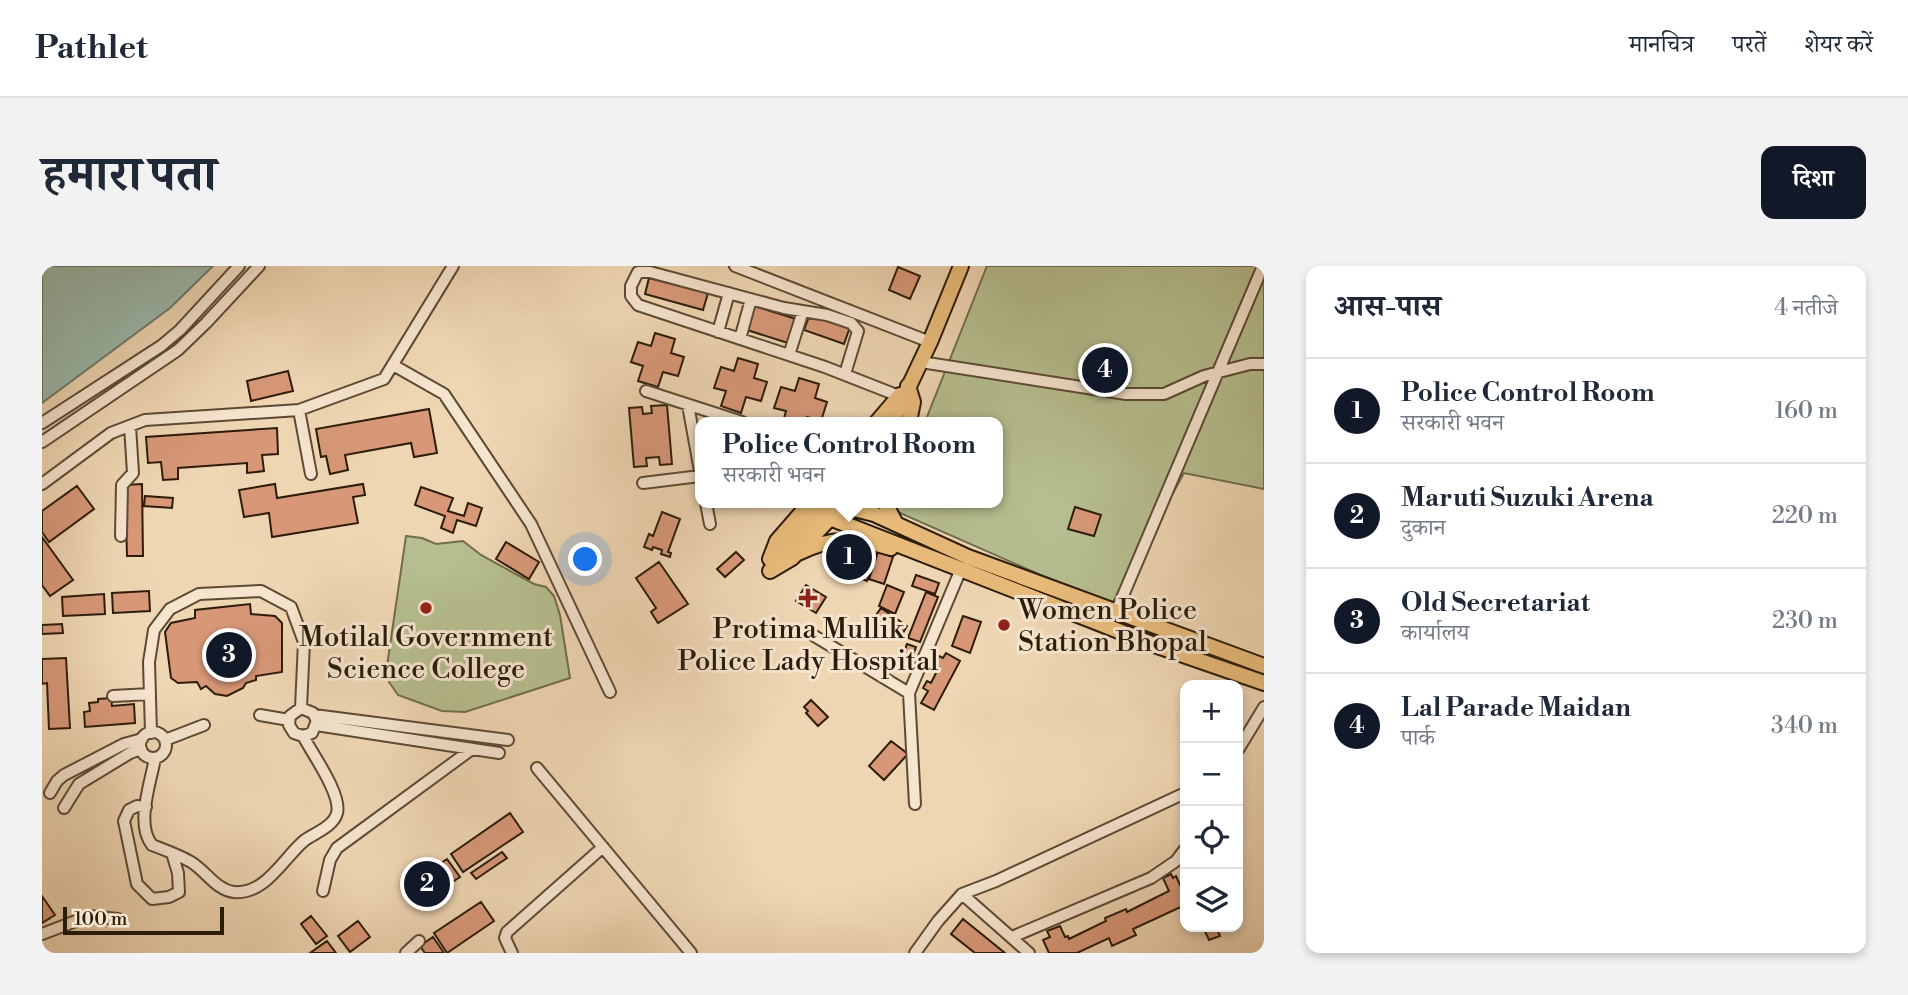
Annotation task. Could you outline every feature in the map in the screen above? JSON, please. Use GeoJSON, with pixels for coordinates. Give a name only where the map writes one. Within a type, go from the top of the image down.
{"type":"FeatureCollection","features":[{"type":"Feature","properties":{"kind":"main road"},"geometry":{"type":"LineString","coordinates":[[884,417],[921,362],[961,266]]}},
{"type":"Feature","properties":{"kind":"main road"},"geometry":{"type":"LineString","coordinates":[[904,391],[913,402],[910,417]]}},
{"type":"Feature","properties":{"kind":"main road"},"geometry":{"type":"LineString","coordinates":[[798,553],[827,508]]}},
{"type":"Feature","properties":{"kind":"main road"},"geometry":{"type":"LineString","coordinates":[[827,508],[783,549],[770,571],[798,553],[817,544],[835,540],[853,540],[914,555],[929,556]]}},
{"type":"Feature","properties":{"kind":"main road"},"geometry":{"type":"LineString","coordinates":[[830,508],[961,569],[1157,646],[1264,683]]}},
{"type":"Feature","properties":{"kind":"main road"},"geometry":{"type":"LineString","coordinates":[[835,508],[874,514],[968,557],[1264,666]]}},
{"type":"Feature","properties":{"kind":"main road"},"geometry":{"type":"LineString","coordinates":[[888,508],[896,524]]}},
{"type":"Feature","properties":{"kind":"street"},"geometry":{"type":"LineString","coordinates":[[42,424],[161,346],[180,330],[239,266]]}},
{"type":"Feature","properties":{"kind":"street"},"geometry":{"type":"LineString","coordinates":[[42,442],[178,350],[259,266]]}},
{"type":"Feature","properties":{"kind":"street"},"geometry":{"type":"LineString","coordinates":[[42,484],[111,433],[145,420],[299,410],[384,379],[453,266]]}},
{"type":"Feature","properties":{"kind":"street"},"geometry":{"type":"LineString","coordinates":[[735,266],[761,271],[930,342]]}},
{"type":"Feature","properties":{"kind":"street"},"geometry":{"type":"LineString","coordinates":[[1116,611],[1263,266]]}},
{"type":"Feature","properties":{"kind":"street"},"geometry":{"type":"LineString","coordinates":[[845,374],[858,331],[851,323],[650,272],[638,272],[631,296],[638,305],[845,374],[904,391]]}},
{"type":"Feature","properties":{"kind":"street"},"geometry":{"type":"LineString","coordinates":[[718,332],[729,293]]}},
{"type":"Feature","properties":{"kind":"street"},"geometry":{"type":"LineString","coordinates":[[740,339],[751,299]]}},
{"type":"Feature","properties":{"kind":"street"},"geometry":{"type":"LineString","coordinates":[[789,355],[803,311]]}},
{"type":"Feature","properties":{"kind":"street"},"geometry":{"type":"LineString","coordinates":[[921,362],[1126,394],[1164,394],[1217,372],[1250,364],[1264,364]]}},
{"type":"Feature","properties":{"kind":"street"},"geometry":{"type":"LineString","coordinates":[[393,365],[444,394],[531,524],[610,692]]}},
{"type":"Feature","properties":{"kind":"street"},"geometry":{"type":"LineString","coordinates":[[646,390],[726,417]]}},
{"type":"Feature","properties":{"kind":"street"},"geometry":{"type":"LineString","coordinates":[[688,405],[695,445]]}},
{"type":"Feature","properties":{"kind":"street"},"geometry":{"type":"LineString","coordinates":[[299,410],[311,474]]}},
{"type":"Feature","properties":{"kind":"street"},"geometry":{"type":"LineString","coordinates":[[121,536],[122,485],[132,473],[130,426]]}},
{"type":"Feature","properties":{"kind":"street"},"geometry":{"type":"LineString","coordinates":[[643,483],[695,474]]}},
{"type":"Feature","properties":{"kind":"street"},"geometry":{"type":"LineString","coordinates":[[707,508],[710,524]]}},
{"type":"Feature","properties":{"kind":"street"},"geometry":{"type":"LineString","coordinates":[[915,804],[909,693],[961,569]]}},
{"type":"Feature","properties":{"kind":"street"},"geometry":{"type":"LineString","coordinates":[[155,758],[144,755],[150,694],[149,662],[154,629],[170,609],[199,594],[261,591],[291,607],[304,642],[301,708]]}},
{"type":"Feature","properties":{"kind":"street"},"geometry":{"type":"LineString","coordinates":[[811,634],[909,693]]}},
{"type":"Feature","properties":{"kind":"street"},"geometry":{"type":"LineString","coordinates":[[113,696],[150,694]]}},
{"type":"Feature","properties":{"kind":"street"},"geometry":{"type":"LineString","coordinates":[[301,708],[310,710],[315,720],[312,733],[303,736],[294,733],[289,720],[293,712],[301,708]]}},
{"type":"Feature","properties":{"kind":"street"},"geometry":{"type":"LineString","coordinates":[[1242,743],[1264,708]]}},
{"type":"Feature","properties":{"kind":"street"},"geometry":{"type":"LineString","coordinates":[[260,715],[289,720]]}},
{"type":"Feature","properties":{"kind":"street"},"geometry":{"type":"LineString","coordinates":[[315,720],[508,740]]}},
{"type":"Feature","properties":{"kind":"street"},"geometry":{"type":"LineString","coordinates":[[315,720],[499,753]]}},
{"type":"Feature","properties":{"kind":"street"},"geometry":{"type":"LineString","coordinates":[[165,740],[204,725]]}},
{"type":"Feature","properties":{"kind":"street"},"geometry":{"type":"LineString","coordinates":[[50,793],[57,781],[68,773],[124,744],[159,734],[165,740],[164,752],[155,758],[146,807],[143,827],[148,840],[152,845],[194,863],[222,889],[230,892],[246,891],[285,864],[304,841],[333,821],[337,813],[334,794],[303,736]]}},
{"type":"Feature","properties":{"kind":"street"},"geometry":{"type":"LineString","coordinates":[[64,808],[79,784],[130,753],[144,740]]}},
{"type":"Feature","properties":{"kind":"street"},"geometry":{"type":"LineString","coordinates":[[323,891],[330,860],[337,848],[472,749]]}},
{"type":"Feature","properties":{"kind":"street"},"geometry":{"type":"LineString","coordinates":[[537,768],[691,953]]}},
{"type":"Feature","properties":{"kind":"street"},"geometry":{"type":"LineString","coordinates":[[68,773],[79,784]]}},
{"type":"Feature","properties":{"kind":"street"},"geometry":{"type":"LineString","coordinates":[[915,953],[962,894],[996,881],[1180,795]]}},
{"type":"Feature","properties":{"kind":"street"},"geometry":{"type":"LineString","coordinates":[[146,807],[137,806],[129,810],[124,821],[137,884],[152,899],[169,897],[179,892],[178,873],[172,853]]}},
{"type":"Feature","properties":{"kind":"street"},"geometry":{"type":"LineString","coordinates":[[512,953],[505,938],[507,932],[603,847]]}},
{"type":"Feature","properties":{"kind":"street"},"geometry":{"type":"LineString","coordinates":[[1012,937],[1151,878],[1180,856]]}},
{"type":"Feature","properties":{"kind":"street"},"geometry":{"type":"LineString","coordinates":[[962,894],[1029,953]]}},
{"type":"Feature","properties":{"kind":"street"},"geometry":{"type":"LineString","coordinates":[[42,934],[89,916],[118,919]]}},
{"type":"Feature","properties":{"kind":"green space"},"geometry":{"type":"Polygon","coordinates":[[[987,266],[1264,266],[1264,489],[1184,473],[1111,606],[891,509],[1003,508],[1003,417],[927,417],[987,266]]]}},
{"type":"Feature","properties":{"kind":"green space"},"geometry":{"type":"Polygon","coordinates":[[[406,536],[422,538],[436,544],[463,541],[481,555],[534,584],[546,587],[554,596],[560,615],[570,678],[465,712],[442,711],[398,695],[389,682],[387,666],[406,536]]]}},
{"type":"Feature","properties":{"kind":"shaded area"},"geometry":{"type":"Polygon","coordinates":[[[42,266],[213,266],[170,308],[42,403],[42,266]]]}},
{"type":"Feature","properties":{"kind":"building"},"geometry":{"type":"Polygon","coordinates":[[[898,267],[920,276],[910,299],[889,290],[898,267]]]}},
{"type":"Feature","properties":{"kind":"building"},"geometry":{"type":"Polygon","coordinates":[[[649,278],[708,293],[703,310],[645,294],[649,278]]]}},
{"type":"Feature","properties":{"kind":"building"},"geometry":{"type":"Polygon","coordinates":[[[751,305],[796,319],[788,343],[744,329],[751,305]]]}},
{"type":"Feature","properties":{"kind":"building"},"geometry":{"type":"Polygon","coordinates":[[[810,314],[850,327],[844,344],[804,330],[810,314]]]}},
{"type":"Feature","properties":{"kind":"building"},"geometry":{"type":"Polygon","coordinates":[[[655,333],[675,339],[671,353],[684,357],[678,376],[663,372],[658,387],[638,381],[643,366],[631,362],[638,342],[651,346],[655,333]]]}},
{"type":"Feature","properties":{"kind":"building"},"geometry":{"type":"Polygon","coordinates":[[[738,358],[758,364],[754,378],[767,382],[761,401],[746,397],[741,413],[721,406],[726,391],[714,388],[721,367],[734,371],[738,358]]]}},
{"type":"Feature","properties":{"kind":"building"},"geometry":{"type":"Polygon","coordinates":[[[288,371],[293,391],[251,401],[247,381],[288,371]]]}},
{"type":"Feature","properties":{"kind":"building"},"geometry":{"type":"Polygon","coordinates":[[[799,378],[819,384],[815,398],[827,402],[822,417],[784,417],[786,411],[774,408],[781,387],[795,391],[799,378]]]}},
{"type":"Feature","properties":{"kind":"building"},"geometry":{"type":"Polygon","coordinates":[[[667,405],[672,464],[660,465],[659,457],[646,458],[647,466],[634,467],[629,408],[642,407],[643,414],[652,413],[651,406],[667,405]]]}},
{"type":"Feature","properties":{"kind":"building"},"geometry":{"type":"Polygon","coordinates":[[[429,409],[437,453],[414,457],[411,443],[345,455],[348,470],[330,474],[326,456],[321,457],[316,429],[429,409]]]}},
{"type":"Feature","properties":{"kind":"building"},"geometry":{"type":"Polygon","coordinates":[[[277,428],[278,454],[262,455],[264,471],[247,473],[247,463],[178,468],[178,479],[163,480],[161,462],[148,463],[146,437],[277,428]]]}},
{"type":"Feature","properties":{"kind":"building"},"geometry":{"type":"Polygon","coordinates":[[[142,484],[143,556],[127,556],[125,485],[142,484]]]}},
{"type":"Feature","properties":{"kind":"building"},"geometry":{"type":"Polygon","coordinates":[[[275,484],[277,498],[363,484],[365,495],[353,497],[358,523],[272,537],[269,513],[244,517],[239,490],[275,484]]]}},
{"type":"Feature","properties":{"kind":"building"},"geometry":{"type":"Polygon","coordinates":[[[77,486],[94,509],[49,542],[42,532],[42,511],[77,486]]]}},
{"type":"Feature","properties":{"kind":"building"},"geometry":{"type":"Polygon","coordinates":[[[421,487],[453,498],[448,511],[464,516],[468,503],[482,508],[476,526],[457,520],[453,533],[441,528],[445,516],[415,505],[421,487]]]}},
{"type":"Feature","properties":{"kind":"building"},"geometry":{"type":"Polygon","coordinates":[[[145,496],[173,498],[172,508],[144,506],[145,496]]]}},
{"type":"Feature","properties":{"kind":"building"},"geometry":{"type":"Polygon","coordinates":[[[1075,507],[1101,515],[1094,536],[1068,529],[1075,507]]]}},
{"type":"Feature","properties":{"kind":"building"},"geometry":{"type":"Polygon","coordinates":[[[662,512],[680,519],[668,552],[671,553],[670,557],[661,554],[662,550],[644,547],[649,534],[653,536],[662,512]]]}},
{"type":"Feature","properties":{"kind":"building"},"geometry":{"type":"Polygon","coordinates":[[[42,537],[73,580],[50,596],[42,585],[42,537]]]}},
{"type":"Feature","properties":{"kind":"building"},"geometry":{"type":"Polygon","coordinates":[[[506,542],[539,562],[529,579],[496,559],[506,542]]]}},
{"type":"Feature","properties":{"kind":"building"},"geometry":{"type":"Polygon","coordinates":[[[859,546],[877,553],[867,581],[849,574],[859,546]]]}},
{"type":"Feature","properties":{"kind":"building"},"geometry":{"type":"Polygon","coordinates":[[[736,552],[744,560],[725,577],[717,569],[736,552]]]}},
{"type":"Feature","properties":{"kind":"building"},"geometry":{"type":"Polygon","coordinates":[[[878,552],[893,557],[884,584],[869,579],[878,552]]]}},
{"type":"Feature","properties":{"kind":"building"},"geometry":{"type":"Polygon","coordinates":[[[659,562],[688,604],[658,623],[651,612],[656,608],[636,578],[659,562]]]}},
{"type":"Feature","properties":{"kind":"building"},"geometry":{"type":"Polygon","coordinates":[[[916,575],[939,583],[935,594],[912,586],[916,575]]]}},
{"type":"Feature","properties":{"kind":"building"},"geometry":{"type":"Polygon","coordinates":[[[806,585],[826,597],[816,613],[796,601],[806,585]]]}},
{"type":"Feature","properties":{"kind":"building"},"geometry":{"type":"Polygon","coordinates":[[[887,585],[904,592],[895,614],[879,606],[887,585]]]}},
{"type":"Feature","properties":{"kind":"building"},"geometry":{"type":"Polygon","coordinates":[[[149,591],[150,611],[113,613],[112,593],[149,591]]]}},
{"type":"Feature","properties":{"kind":"building"},"geometry":{"type":"Polygon","coordinates":[[[926,592],[938,597],[920,642],[908,638],[926,592]]]}},
{"type":"Feature","properties":{"kind":"building"},"geometry":{"type":"Polygon","coordinates":[[[104,594],[105,614],[63,616],[62,597],[104,594]]]}},
{"type":"Feature","properties":{"kind":"building"},"geometry":{"type":"Polygon","coordinates":[[[250,604],[251,614],[275,616],[282,623],[282,672],[256,676],[256,680],[246,683],[243,688],[227,696],[215,694],[206,686],[201,689],[197,682],[178,683],[171,678],[165,632],[171,623],[195,618],[195,610],[250,604]]]}},
{"type":"Feature","properties":{"kind":"building"},"geometry":{"type":"Polygon","coordinates":[[[881,608],[907,626],[901,636],[874,618],[881,608]]]}},
{"type":"Feature","properties":{"kind":"building"},"geometry":{"type":"Polygon","coordinates":[[[963,616],[981,622],[970,653],[952,646],[963,616]]]}},
{"type":"Feature","properties":{"kind":"building"},"geometry":{"type":"Polygon","coordinates":[[[62,624],[63,633],[42,634],[42,625],[62,624]]]}},
{"type":"Feature","properties":{"kind":"building"},"geometry":{"type":"Polygon","coordinates":[[[907,644],[916,647],[907,671],[898,667],[907,644]]]}},
{"type":"Feature","properties":{"kind":"building"},"geometry":{"type":"Polygon","coordinates":[[[946,653],[960,661],[934,710],[921,703],[928,691],[923,688],[927,681],[931,683],[939,667],[935,665],[939,656],[943,658],[946,653]]]}},
{"type":"Feature","properties":{"kind":"building"},"geometry":{"type":"Polygon","coordinates":[[[66,658],[70,728],[49,729],[47,683],[42,684],[42,659],[66,658]]]}},
{"type":"Feature","properties":{"kind":"building"},"geometry":{"type":"Polygon","coordinates":[[[111,698],[112,706],[134,704],[135,723],[85,727],[84,712],[90,711],[89,703],[111,698]]]}},
{"type":"Feature","properties":{"kind":"building"},"geometry":{"type":"Polygon","coordinates":[[[811,700],[828,717],[818,726],[804,707],[811,700]]]}},
{"type":"Feature","properties":{"kind":"building"},"geometry":{"type":"Polygon","coordinates":[[[891,741],[908,754],[884,780],[869,766],[891,741]]]}},
{"type":"Feature","properties":{"kind":"building"},"geometry":{"type":"Polygon","coordinates":[[[510,813],[523,832],[463,872],[451,854],[510,813]]]}},
{"type":"Feature","properties":{"kind":"building"},"geometry":{"type":"Polygon","coordinates":[[[502,852],[507,858],[476,879],[471,873],[502,852]]]}},
{"type":"Feature","properties":{"kind":"building"},"geometry":{"type":"Polygon","coordinates":[[[447,859],[460,877],[417,905],[405,887],[447,859]]]}},
{"type":"Feature","properties":{"kind":"building"},"geometry":{"type":"Polygon","coordinates":[[[1171,874],[1173,878],[1176,876],[1180,885],[1180,907],[1133,929],[1136,935],[1112,946],[1109,938],[1077,953],[1049,953],[1043,940],[1050,937],[1047,931],[1060,926],[1065,937],[1068,936],[1069,939],[1106,921],[1105,918],[1126,909],[1127,912],[1169,891],[1163,878],[1171,874]]]}},
{"type":"Feature","properties":{"kind":"building"},"geometry":{"type":"Polygon","coordinates":[[[42,896],[55,915],[42,923],[42,896]]]}},
{"type":"Feature","properties":{"kind":"building"},"geometry":{"type":"Polygon","coordinates":[[[481,902],[494,921],[447,953],[434,933],[481,902]]]}},
{"type":"Feature","properties":{"kind":"building"},"geometry":{"type":"Polygon","coordinates":[[[311,916],[327,936],[316,944],[301,924],[311,916]]]}},
{"type":"Feature","properties":{"kind":"building"},"geometry":{"type":"Polygon","coordinates":[[[963,919],[1005,953],[975,953],[951,934],[963,919]]]}},
{"type":"Feature","properties":{"kind":"building"},"geometry":{"type":"Polygon","coordinates":[[[358,921],[370,937],[350,952],[338,936],[358,921]]]}},
{"type":"Feature","properties":{"kind":"building"},"geometry":{"type":"Polygon","coordinates":[[[1205,932],[1218,932],[1220,936],[1209,940],[1205,932]]]}},
{"type":"Feature","properties":{"kind":"building"},"geometry":{"type":"Polygon","coordinates":[[[433,937],[444,953],[425,953],[420,946],[433,937]]]}},
{"type":"Feature","properties":{"kind":"building"},"geometry":{"type":"Polygon","coordinates":[[[327,941],[336,953],[310,953],[327,941]]]}},
{"type":"Feature","properties":{"kind":"place","name":"Lal Parade Maidan"},"geometry":{"type":"Point","coordinates":[1105,370]}},
{"type":"Feature","properties":{"kind":"place","name":"Police Control Room"},"geometry":{"type":"Point","coordinates":[849,557]}},
{"type":"Feature","properties":{"kind":"place","name":"Protima Mullik Police Lady Hospital"},"geometry":{"type":"Point","coordinates":[808,598]}},
{"type":"Feature","properties":{"kind":"place","name":"Motilal Government Science College"},"geometry":{"type":"Point","coordinates":[426,608]}},
{"type":"Feature","properties":{"kind":"place","name":"Women Police Station Bhopal"},"geometry":{"type":"Point","coordinates":[1004,625]}},
{"type":"Feature","properties":{"kind":"place","name":"Old Secretariat"},"geometry":{"type":"Point","coordinates":[229,655]}},
{"type":"Feature","properties":{"kind":"place","name":"Maruti Suzuki Arena"},"geometry":{"type":"Point","coordinates":[427,884]}}]}
